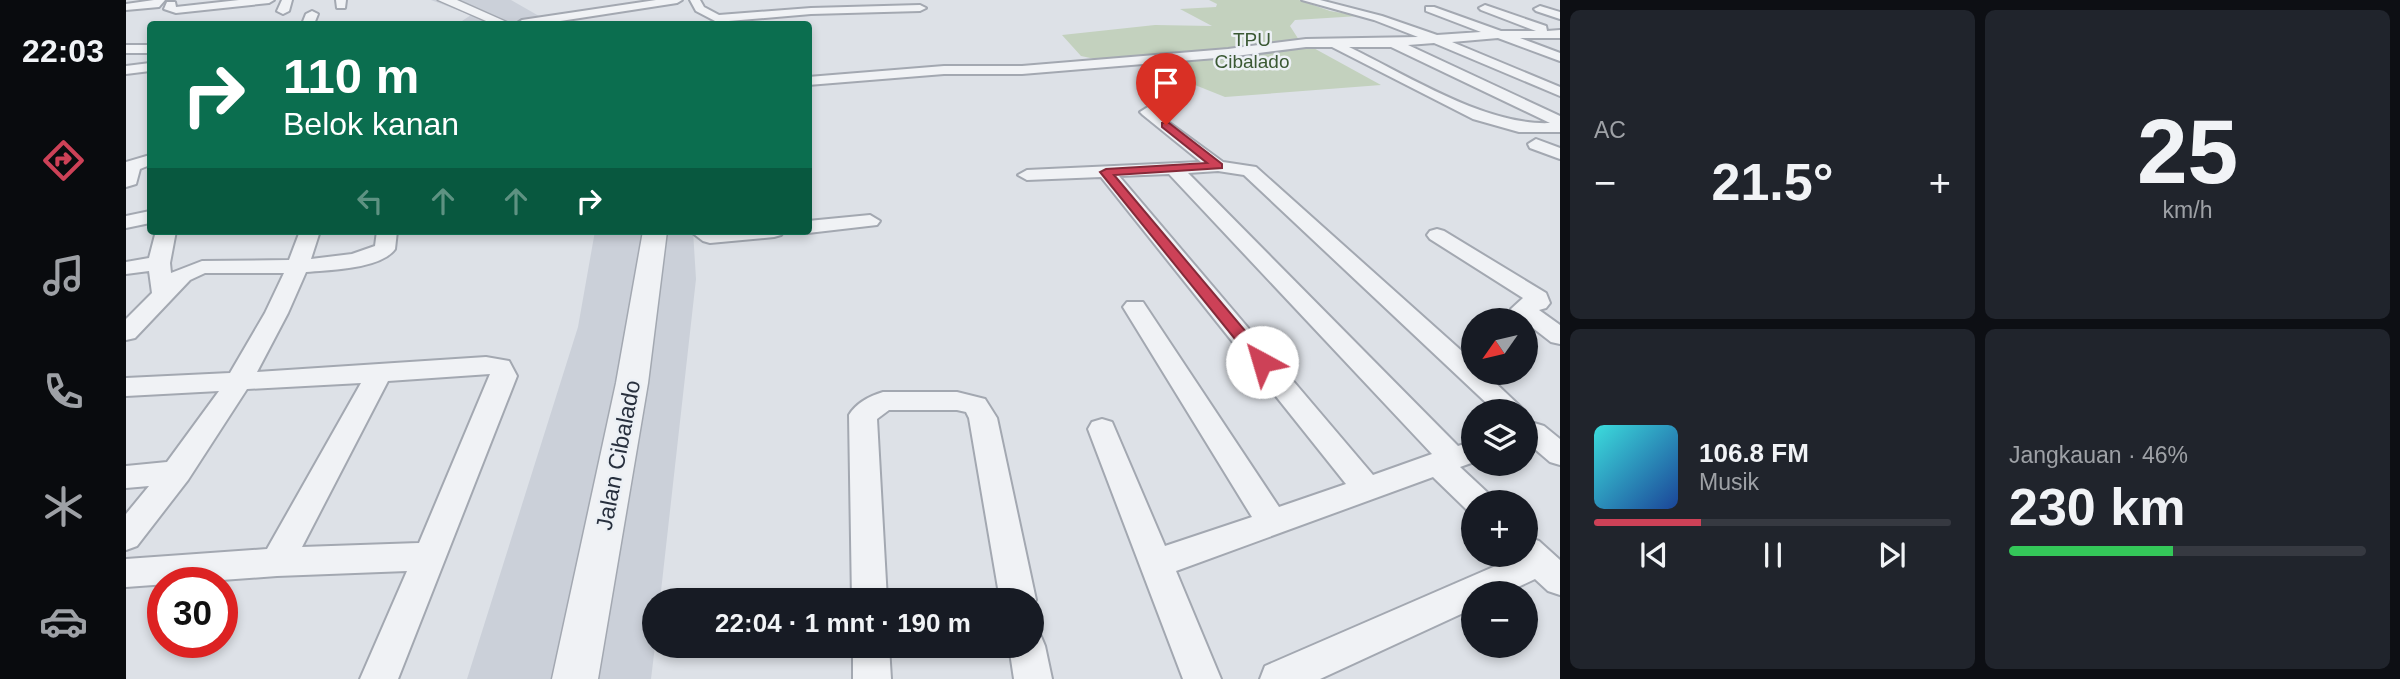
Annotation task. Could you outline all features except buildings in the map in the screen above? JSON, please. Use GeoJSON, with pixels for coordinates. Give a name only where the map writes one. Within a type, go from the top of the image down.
{"type":"FeatureCollection","features":[{"type":"Feature","properties":{"kind":"street"},"geometry":{"type":"LineString","coordinates":[[126,7],[204,0]]}},
{"type":"Feature","properties":{"kind":"street"},"geometry":{"type":"LineString","coordinates":[[162,3],[173,10],[226,10],[269,0]]}},
{"type":"Feature","properties":{"kind":"street"},"geometry":{"type":"LineString","coordinates":[[445,0],[497,21]]}},
{"type":"Feature","properties":{"kind":"street"},"geometry":{"type":"LineString","coordinates":[[541,21],[677,0]]}},
{"type":"Feature","properties":{"kind":"street"},"geometry":{"type":"LineString","coordinates":[[695,0],[700,9],[717,19],[858,4],[920,8],[908,0]]}},
{"type":"Feature","properties":{"kind":"street"},"geometry":{"type":"LineString","coordinates":[[747,0],[759,15]]}},
{"type":"Feature","properties":{"kind":"street"},"geometry":{"type":"LineString","coordinates":[[802,0],[811,11]]}},
{"type":"Feature","properties":{"kind":"street"},"geometry":{"type":"LineString","coordinates":[[1307,0],[1378,18],[1435,38],[1560,92]]}},
{"type":"Feature","properties":{"kind":"street"},"geometry":{"type":"LineString","coordinates":[[1485,8],[1558,34]]}},
{"type":"Feature","properties":{"kind":"street"},"geometry":{"type":"LineString","coordinates":[[1430,9],[1556,53]]}},
{"type":"Feature","properties":{"kind":"street"},"geometry":{"type":"LineString","coordinates":[[1540,9],[1560,16]]}},
{"type":"Feature","properties":{"kind":"street"},"geometry":{"type":"LineString","coordinates":[[812,80],[1023,69],[1331,42],[1392,43],[1485,35],[1558,34]]}},
{"type":"Feature","properties":{"kind":"street"},"geometry":{"type":"LineString","coordinates":[[1485,35],[1560,65]]}},
{"type":"Feature","properties":{"kind":"street"},"geometry":{"type":"LineString","coordinates":[[1331,42],[1478,116],[1514,128],[1560,124]]}},
{"type":"Feature","properties":{"kind":"street"},"geometry":{"type":"LineString","coordinates":[[1392,43],[1560,124]]}},
{"type":"Feature","properties":{"kind":"street"},"geometry":{"type":"LineString","coordinates":[[127,49],[147,49]]}},
{"type":"Feature","properties":{"kind":"street"},"geometry":{"type":"LineString","coordinates":[[126,70],[147,65]]}},
{"type":"Feature","properties":{"kind":"street"},"geometry":{"type":"LineString","coordinates":[[1148,112],[1218,166]]}},
{"type":"Feature","properties":{"kind":"street"},"geometry":{"type":"LineString","coordinates":[[1536,144],[1560,153]]}},
{"type":"Feature","properties":{"kind":"street"},"geometry":{"type":"LineString","coordinates":[[126,182],[130,180],[131,166],[147,161]]}},
{"type":"Feature","properties":{"kind":"street"},"geometry":{"type":"LineString","coordinates":[[1027,175],[1218,166],[1250,171],[1498,399]]}},
{"type":"Feature","properties":{"kind":"street"},"geometry":{"type":"LineString","coordinates":[[1173,168],[1454,457],[1472,490]]}},
{"type":"Feature","properties":{"kind":"street"},"geometry":{"type":"LineString","coordinates":[[1106,172],[1366,488]]}},
{"type":"Feature","properties":{"kind":"street"},"geometry":{"type":"LineString","coordinates":[[126,222],[147,218]]}},
{"type":"Feature","properties":{"kind":"street"},"geometry":{"type":"LineString","coordinates":[[812,227],[870,221]]}},
{"type":"Feature","properties":{"kind":"street"},"geometry":{"type":"LineString","coordinates":[[163,294],[159,263],[165,235]]}},
{"type":"Feature","properties":{"kind":"street"},"geometry":{"type":"LineString","coordinates":[[126,537],[177,472],[240,380],[299,267],[309,235]]}},
{"type":"Feature","properties":{"kind":"street"},"geometry":{"type":"LineString","coordinates":[[126,332],[182,275],[202,268],[299,267],[380,253],[384,249],[386,235]]}},
{"type":"Feature","properties":{"kind":"street","name":"Jalan Cibalado"},"geometry":{"type":"LineString","coordinates":[[575,679],[632,383],[654,235]]}},
{"type":"Feature","properties":{"kind":"street"},"geometry":{"type":"LineString","coordinates":[[707,235],[731,235]]}},
{"type":"Feature","properties":{"kind":"street"},"geometry":{"type":"LineString","coordinates":[[1437,235],[1538,298],[1538,303],[1527,304],[1523,309],[1560,337]]}},
{"type":"Feature","properties":{"kind":"street"},"geometry":{"type":"LineString","coordinates":[[126,268],[159,263]]}},
{"type":"Feature","properties":{"kind":"street"},"geometry":{"type":"LineString","coordinates":[[1135,307],[1272,522]]}},
{"type":"Feature","properties":{"kind":"street"},"geometry":{"type":"LineString","coordinates":[[126,387],[380,374],[486,365],[500,367],[505,376],[379,679]]}},
{"type":"Feature","properties":{"kind":"street"},"geometry":{"type":"LineString","coordinates":[[277,562],[380,374]]}},
{"type":"Feature","properties":{"kind":"street"},"geometry":{"type":"LineString","coordinates":[[869,588],[863,415],[883,401],[957,401],[975,405],[983,418],[1016,588]]}},
{"type":"Feature","properties":{"kind":"street"},"geometry":{"type":"LineString","coordinates":[[1101,429],[1202,679]]}},
{"type":"Feature","properties":{"kind":"street"},"geometry":{"type":"LineString","coordinates":[[1538,433],[1560,455]]}},
{"type":"Feature","properties":{"kind":"street"},"geometry":{"type":"LineString","coordinates":[[1155,564],[1454,457]]}},
{"type":"Feature","properties":{"kind":"street"},"geometry":{"type":"LineString","coordinates":[[126,477],[177,472]]}},
{"type":"Feature","properties":{"kind":"street"},"geometry":{"type":"LineString","coordinates":[[126,573],[277,562],[430,556]]}},
{"type":"Feature","properties":{"kind":"street"},"geometry":{"type":"LineString","coordinates":[[1279,679],[1542,564]]}},
{"type":"Feature","properties":{"kind":"street"},"geometry":{"type":"LineString","coordinates":[[871,658],[872,679]]}},
{"type":"Feature","properties":{"kind":"street"},"geometry":{"type":"LineString","coordinates":[[1029,658],[1033,679]]}},
{"type":"Feature","properties":{"kind":"shaded area"},"geometry":{"type":"Polygon","coordinates":[[[431,0],[511,0],[548,21],[462,21],[471,15],[431,0]]]}},
{"type":"Feature","properties":{"kind":"shaded area"},"geometry":{"type":"Polygon","coordinates":[[[594,235],[693,235],[696,279],[661,588],[642,588],[642,658],[654,658],[651,679],[467,679],[578,327],[594,235]]]}},
{"type":"Feature","properties":{"kind":"green space","name":"TPU Cibalado"},"geometry":{"type":"Polygon","coordinates":[[[1209,0],[1299,0],[1330,11],[1359,16],[1295,20],[1290,26],[1299,40],[1381,85],[1225,97],[1195,85],[1166,61],[1103,65],[1095,59],[1081,56],[1062,35],[1155,25],[1212,26],[1180,9],[1216,7],[1217,4],[1209,0]]]}},
{"type":"Feature","properties":{"kind":"route"},"geometry":{"type":"LineString","coordinates":[[1166,125],[1218,166],[1106,172],[1262,362]]}}]}
